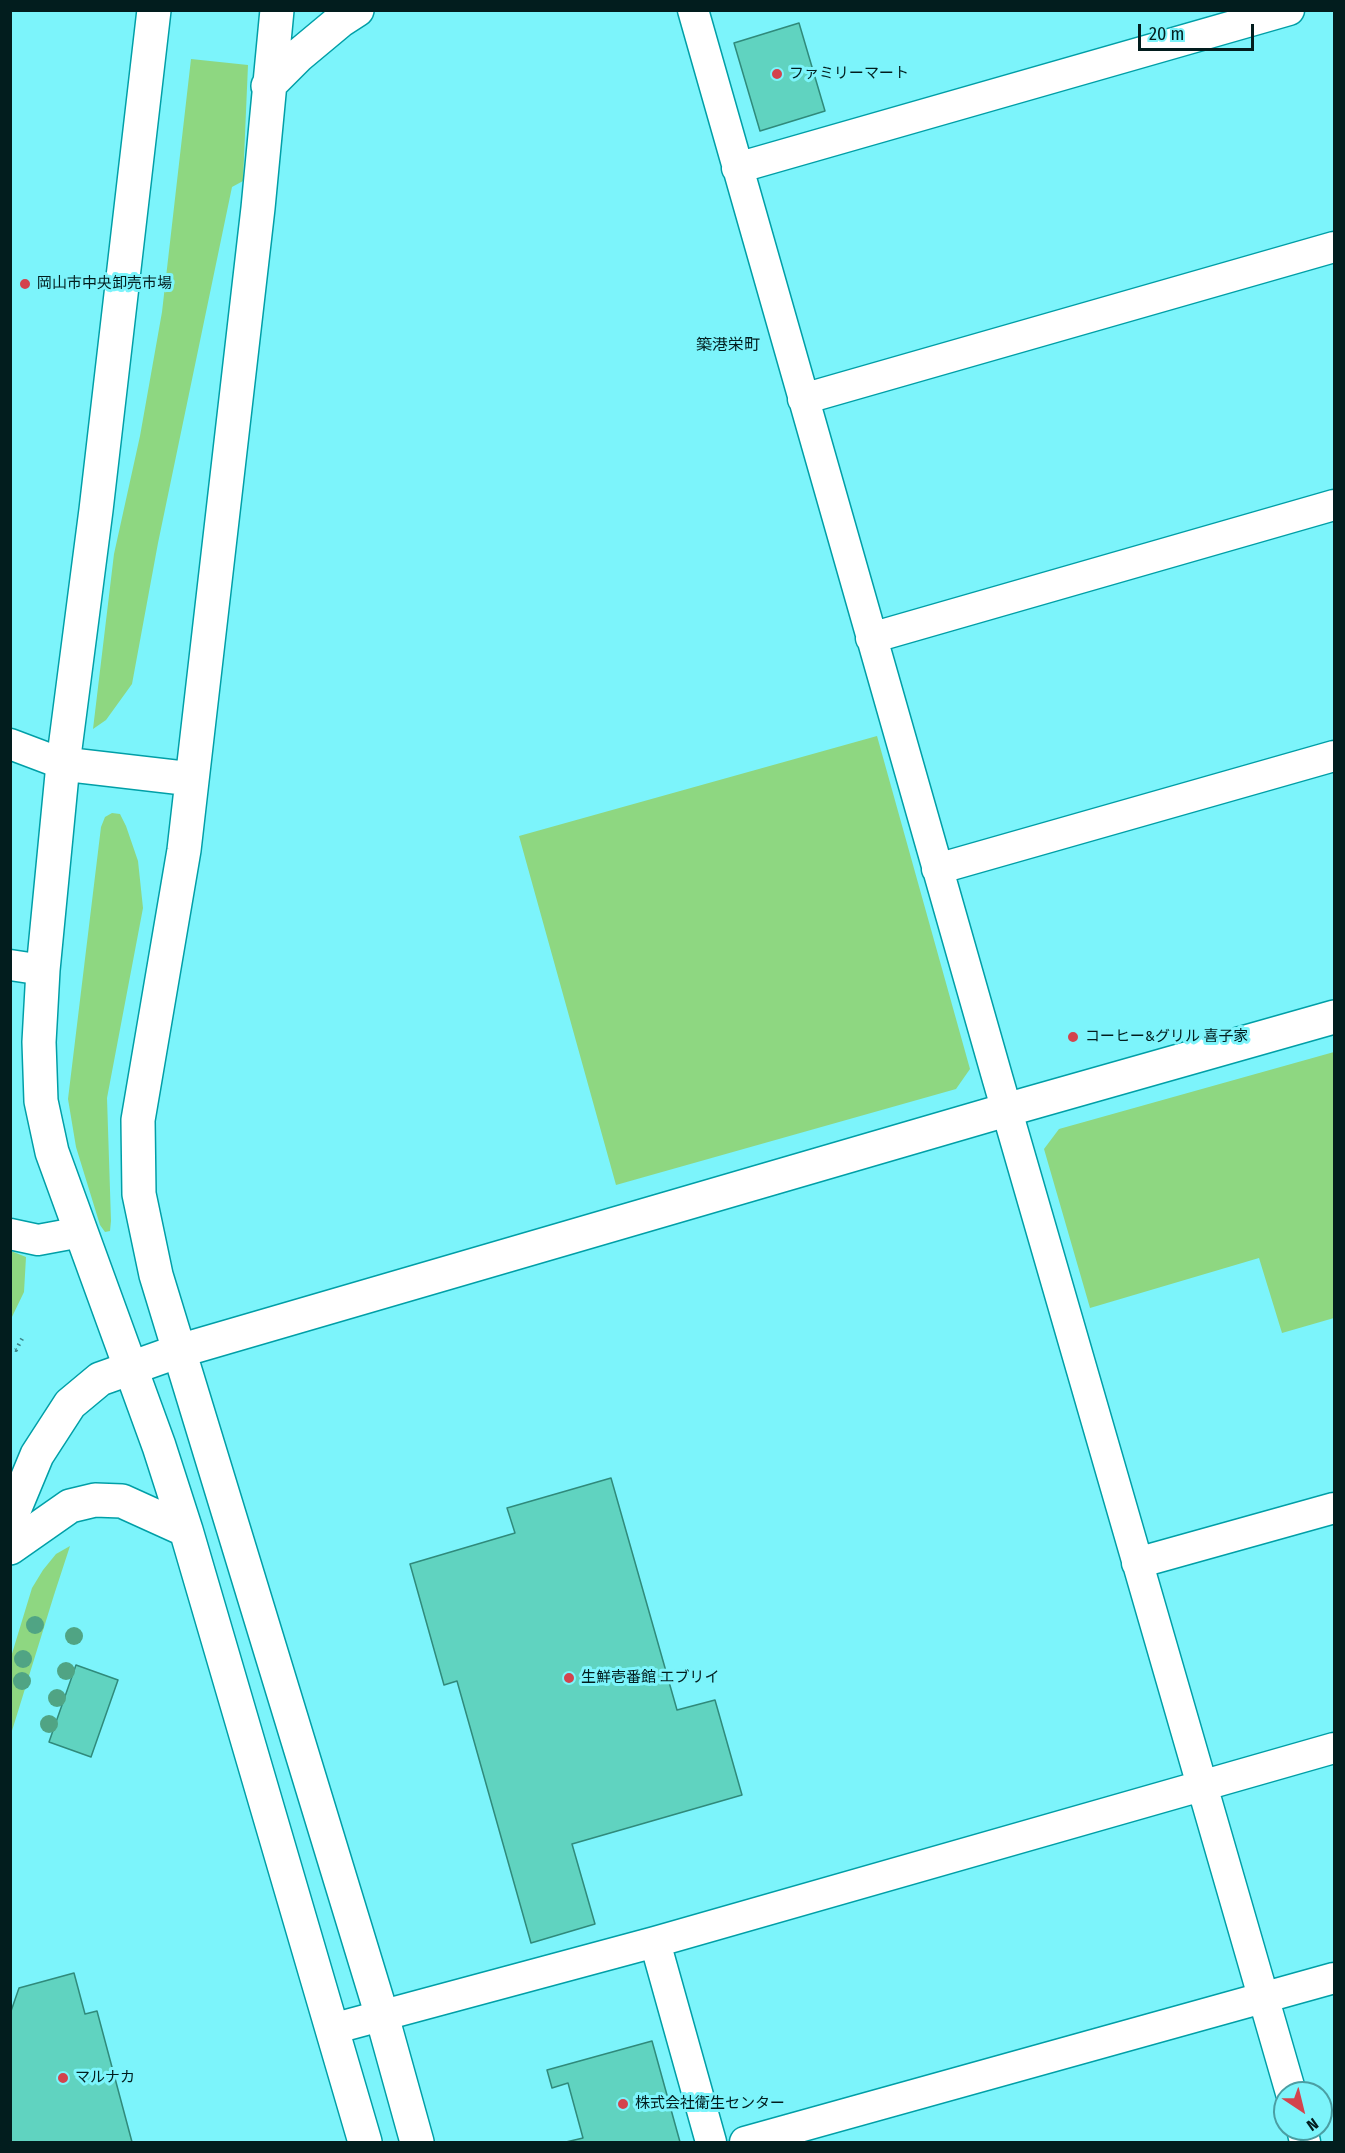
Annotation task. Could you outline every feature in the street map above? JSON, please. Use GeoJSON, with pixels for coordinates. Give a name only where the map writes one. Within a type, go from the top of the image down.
{"type":"FeatureCollection","features":[{"type":"Feature","properties":{"kind":"street"},"geometry":{"type":"LineString","coordinates":[[154,10],[96,510],[63,764],[43,969],[39,1042],[41,1101],[52,1152],[159,1446],[186,1530],[365,2142]]}},
{"type":"Feature","properties":{"kind":"street"},"geometry":{"type":"LineString","coordinates":[[277,10],[258,208],[184,850],[138,1120],[139,1194],[156,1275],[382,2016],[417,2142]]}},
{"type":"Feature","properties":{"kind":"street"},"geometry":{"type":"LineString","coordinates":[[268,86],[306,49],[357,10]]}},
{"type":"Feature","properties":{"kind":"street"},"geometry":{"type":"LineString","coordinates":[[693,10],[1006,1110],[1288,2081]]}},
{"type":"Feature","properties":{"kind":"street"},"geometry":{"type":"LineString","coordinates":[[738,168],[1289,10]]}},
{"type":"Feature","properties":{"kind":"street"},"geometry":{"type":"LineString","coordinates":[[803,399],[1335,247]]}},
{"type":"Feature","properties":{"kind":"street"},"geometry":{"type":"LineString","coordinates":[[872,638],[1335,505]]}},
{"type":"Feature","properties":{"kind":"street"},"geometry":{"type":"LineString","coordinates":[[10,744],[63,764],[192,779]]}},
{"type":"Feature","properties":{"kind":"street"},"geometry":{"type":"LineString","coordinates":[[937,869],[1335,756]]}},
{"type":"Feature","properties":{"kind":"street"},"geometry":{"type":"LineString","coordinates":[[10,965],[43,969]]}},
{"type":"Feature","properties":{"kind":"street"},"geometry":{"type":"LineString","coordinates":[[13,1507],[37,1455],[70,1404],[100,1379],[179,1351],[1006,1110],[1335,1017]]}},
{"type":"Feature","properties":{"kind":"street"},"geometry":{"type":"LineString","coordinates":[[10,1234],[38,1240],[81,1232]]}},
{"type":"Feature","properties":{"kind":"street"},"geometry":{"type":"LineString","coordinates":[[10,1548],[70,1506],[95,1500],[122,1501],[186,1530]]}},
{"type":"Feature","properties":{"kind":"street"},"geometry":{"type":"LineString","coordinates":[[1137,1563],[1335,1508]]}},
{"type":"Feature","properties":{"kind":"street"},"geometry":{"type":"LineString","coordinates":[[332,2029],[655,1942],[1335,1748]]}},
{"type":"Feature","properties":{"kind":"street"},"geometry":{"type":"LineString","coordinates":[[655,1942],[711,2142]]}},
{"type":"Feature","properties":{"kind":"street"},"geometry":{"type":"LineString","coordinates":[[745,2142],[1335,1978]]}},
{"type":"Feature","properties":{"kind":"path"},"geometry":{"type":"LineString","coordinates":[[10,1347],[16,1350],[23,1337]]}},
{"type":"Feature","properties":{"kind":"green space"},"geometry":{"type":"Polygon","coordinates":[[[191,59],[248,65],[243,181],[232,187],[158,543],[132,684],[106,720],[93,729],[114,554],[140,436],[162,312],[191,59]]]}},
{"type":"Feature","properties":{"kind":"green space"},"geometry":{"type":"Polygon","coordinates":[[[877,736],[970,1069],[956,1089],[616,1185],[519,836],[877,736]]]}},
{"type":"Feature","properties":{"kind":"green space"},"geometry":{"type":"Polygon","coordinates":[[[112,813],[120,814],[138,861],[143,908],[107,1098],[111,1221],[110,1231],[105,1232],[100,1225],[76,1147],[68,1099],[101,827],[105,817],[112,813]]]}},
{"type":"Feature","properties":{"kind":"green space"},"geometry":{"type":"Polygon","coordinates":[[[1334,1052],[1334,1318],[1282,1333],[1259,1258],[1090,1308],[1044,1149],[1059,1129],[1334,1052]]]}},
{"type":"Feature","properties":{"kind":"green space"},"geometry":{"type":"Polygon","coordinates":[[[11,1251],[26,1257],[24,1292],[11,1319],[11,1251]]]}},
{"type":"Feature","properties":{"kind":"green space"},"geometry":{"type":"Polygon","coordinates":[[[70,1546],[11,1734],[11,1657],[32,1588],[56,1554],[70,1546]]]}},
{"type":"Feature","properties":{"kind":"building"},"geometry":{"type":"Polygon","coordinates":[[[799,23],[825,111],[760,131],[734,43],[799,23]]]}},
{"type":"Feature","properties":{"kind":"building"},"geometry":{"type":"Polygon","coordinates":[[[611,1478],[677,1710],[715,1700],[742,1795],[572,1844],[595,1924],[531,1943],[457,1681],[444,1685],[410,1564],[515,1533],[507,1508],[611,1478]]]}},
{"type":"Feature","properties":{"kind":"building"},"geometry":{"type":"Polygon","coordinates":[[[76,1665],[118,1680],[91,1757],[49,1742],[76,1665]]]}},
{"type":"Feature","properties":{"kind":"building","name":"マルナカ"},"geometry":{"type":"Polygon","coordinates":[[[74,1973],[85,2014],[97,2011],[132,2142],[10,2142],[10,2014],[19,1988],[74,1973]]]}},
{"type":"Feature","properties":{"kind":"building"},"geometry":{"type":"Polygon","coordinates":[[[652,2041],[680,2142],[566,2142],[583,2138],[568,2083],[552,2088],[547,2070],[652,2041]]]}},
{"type":"Feature","properties":{"kind":"place","name":"ファミリーマート"},"geometry":{"type":"Point","coordinates":[777,74]}},
{"type":"Feature","properties":{"kind":"place","name":"岡山市中央卸売市場"},"geometry":{"type":"Point","coordinates":[25,284]}},
{"type":"Feature","properties":{"kind":"place","name":"コーヒー&グリル 喜子家"},"geometry":{"type":"Point","coordinates":[1073,1037]}},
{"type":"Feature","properties":{"kind":"place","name":"生鮮壱番館 エブリイ"},"geometry":{"type":"Point","coordinates":[569,1678]}},
{"type":"Feature","properties":{"kind":"place","name":"マルナカ"},"geometry":{"type":"Point","coordinates":[63,2078]}},
{"type":"Feature","properties":{"kind":"place","name":"株式会社衛生センター"},"geometry":{"type":"Point","coordinates":[623,2104]}},
{"type":"Feature","properties":{"kind":"district","name":"築港栄町"},"geometry":{"type":"Point","coordinates":[728,346]}}]}
